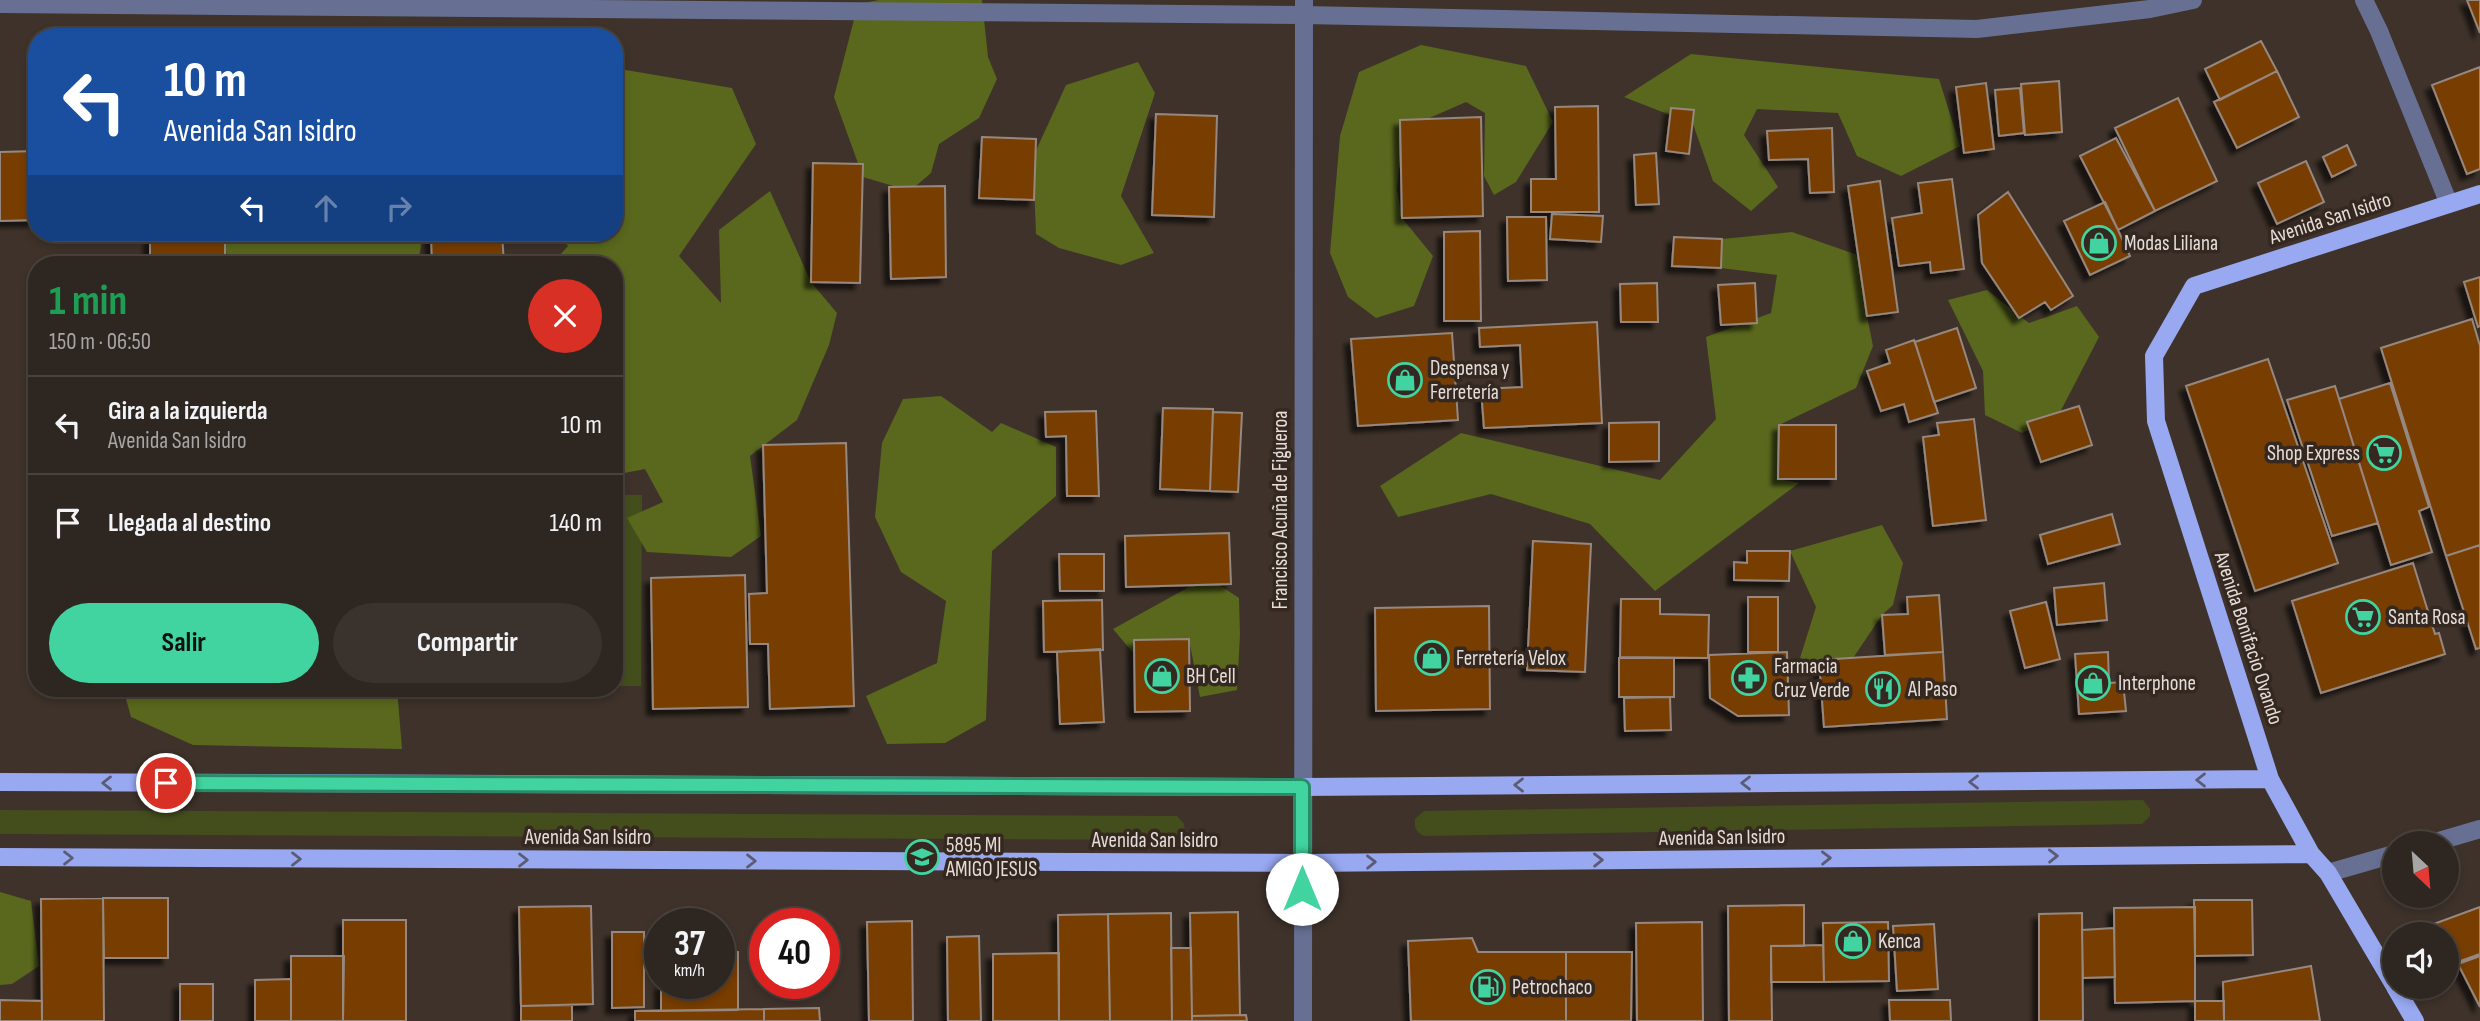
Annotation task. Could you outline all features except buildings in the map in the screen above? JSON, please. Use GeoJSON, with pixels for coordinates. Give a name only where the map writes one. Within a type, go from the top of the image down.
{"type":"FeatureCollection","features":[{"type":"Feature","properties":{"kind":"main road","name":"Avenida San Isidro"},"geometry":{"type":"LineString","coordinates":[[2194,286],[2480,194]]}},
{"type":"Feature","properties":{"kind":"main road","name":"Avenida Bonifacio Ovando"},"geometry":{"type":"LineString","coordinates":[[2194,286],[2154,356],[2155,421],[2270,779],[2311,854],[2328,873],[2382,964]]}},
{"type":"Feature","properties":{"kind":"main road"},"geometry":{"type":"LineString","coordinates":[[0,782],[1302,787],[2270,779]]}},
{"type":"Feature","properties":{"kind":"main road","name":"Avenida San Isidro"},"geometry":{"type":"LineString","coordinates":[[0,858],[1302,863],[2311,854]]}},
{"type":"Feature","properties":{"kind":"main road","name":"Avenida Bonifacio Ovando"},"geometry":{"type":"LineString","coordinates":[[2402,999],[2415,1021]]}},
{"type":"Feature","properties":{"kind":"street"},"geometry":{"type":"LineString","coordinates":[[0,4],[1304,7],[1977,29],[2150,9],[2193,0]]}},
{"type":"Feature","properties":{"kind":"street"},"geometry":{"type":"LineString","coordinates":[[2364,0],[2449,204]]}},
{"type":"Feature","properties":{"kind":"street","name":"Francisco Acuña de Figueroa"},"geometry":{"type":"LineString","coordinates":[[1303,1021],[1304,7]]}},
{"type":"Feature","properties":{"kind":"street"},"geometry":{"type":"LineString","coordinates":[[2459,835],[2480,829]]}},
{"type":"Feature","properties":{"kind":"street"},"geometry":{"type":"LineString","coordinates":[[2328,873],[2382,857]]}},
{"type":"Feature","properties":{"kind":"green space"},"geometry":{"type":"Polygon","coordinates":[[[879,0],[982,0],[988,57],[997,79],[979,118],[939,144],[931,173],[910,191],[863,177],[834,97],[858,4],[879,0]]]}},
{"type":"Feature","properties":{"kind":"green space"},"geometry":{"type":"Polygon","coordinates":[[[1421,45],[1526,66],[1553,122],[1516,182],[1494,195],[1484,176],[1485,113],[1466,102],[1402,130],[1397,190],[1402,218],[1433,256],[1414,306],[1376,318],[1348,297],[1330,253],[1340,136],[1359,72],[1421,45]]]}},
{"type":"Feature","properties":{"kind":"green space"},"geometry":{"type":"Polygon","coordinates":[[[1691,54],[1939,79],[1960,146],[1901,176],[1857,156],[1838,113],[1757,109],[1744,135],[1778,187],[1751,211],[1713,181],[1693,124],[1624,97],[1691,54]]]}},
{"type":"Feature","properties":{"kind":"green space"},"geometry":{"type":"Polygon","coordinates":[[[1138,62],[1155,93],[1121,196],[1154,253],[1121,265],[1059,248],[1036,234],[1033,157],[1066,85],[1138,62]]]}},
{"type":"Feature","properties":{"kind":"green space"},"geometry":{"type":"Polygon","coordinates":[[[623,70],[732,88],[756,144],[679,256],[721,303],[719,230],[770,191],[811,282],[837,313],[829,345],[797,420],[750,456],[761,536],[731,557],[647,552],[627,518],[663,502],[645,469],[623,473],[623,256],[559,256],[568,246],[565,242],[623,242],[623,70]]]}},
{"type":"Feature","properties":{"kind":"green space"},"geometry":{"type":"Polygon","coordinates":[[[1792,232],[1866,258],[1867,316],[1873,346],[1856,388],[1779,425],[1778,479],[1799,483],[1655,591],[1590,524],[1491,494],[1398,517],[1380,486],[1461,433],[1660,480],[1716,419],[1706,337],[1771,313],[1777,275],[1721,268],[1722,239],[1792,232]]]}},
{"type":"Feature","properties":{"kind":"green space"},"geometry":{"type":"Polygon","coordinates":[[[226,242],[422,242],[419,256],[226,256],[226,242]]]}},
{"type":"Feature","properties":{"kind":"green space"},"geometry":{"type":"Polygon","coordinates":[[[1987,290],[2029,323],[2077,306],[2099,337],[2057,418],[2022,433],[1985,415],[1983,371],[1948,300],[1987,290]]]}},
{"type":"Feature","properties":{"kind":"green space"},"geometry":{"type":"Polygon","coordinates":[[[941,396],[992,432],[1001,423],[1056,447],[1056,496],[992,551],[986,720],[945,743],[887,744],[866,696],[937,663],[946,601],[901,572],[875,517],[882,443],[903,399],[941,396]]]}},
{"type":"Feature","properties":{"kind":"green space"},"geometry":{"type":"Polygon","coordinates":[[[623,495],[642,495],[641,686],[623,686],[623,495]]]}},
{"type":"Feature","properties":{"kind":"green space"},"geometry":{"type":"Polygon","coordinates":[[[1882,525],[1903,563],[1893,605],[1882,615],[1839,679],[1800,658],[1816,607],[1790,551],[1882,525]]]}},
{"type":"Feature","properties":{"kind":"green space"},"geometry":{"type":"Polygon","coordinates":[[[1207,577],[1239,598],[1237,690],[1200,697],[1189,639],[1140,661],[1113,629],[1207,577]]]}},
{"type":"Feature","properties":{"kind":"green space"},"geometry":{"type":"Polygon","coordinates":[[[125,697],[398,697],[402,749],[193,745],[131,717],[125,697]]]}},
{"type":"Feature","properties":{"kind":"green space"},"geometry":{"type":"Polygon","coordinates":[[[2143,800],[2150,809],[2150,816],[2142,824],[1424,836],[1417,831],[1415,825],[1415,819],[1424,811],[2143,800]]]}},
{"type":"Feature","properties":{"kind":"green space"},"geometry":{"type":"Polygon","coordinates":[[[0,810],[1177,816],[1184,824],[1185,833],[1176,840],[0,834],[0,810]]]}},
{"type":"Feature","properties":{"kind":"green space"},"geometry":{"type":"Polygon","coordinates":[[[0,892],[31,901],[39,966],[12,984],[0,985],[0,892]]]}},
{"type":"Feature","properties":{"kind":"place","name":"Modas Liliana"},"geometry":{"type":"Point","coordinates":[2099,243]}},
{"type":"Feature","properties":{"kind":"place","name":"Despensa y Ferretería"},"geometry":{"type":"Point","coordinates":[1405,380]}},
{"type":"Feature","properties":{"kind":"place","name":"Shop Express"},"geometry":{"type":"Point","coordinates":[2384,453]}},
{"type":"Feature","properties":{"kind":"place","name":"Santa Rosa"},"geometry":{"type":"Point","coordinates":[2363,617]}},
{"type":"Feature","properties":{"kind":"place","name":"Ferretería Velox"},"geometry":{"type":"Point","coordinates":[1432,658]}},
{"type":"Feature","properties":{"kind":"place","name":"BH Cell"},"geometry":{"type":"Point","coordinates":[1162,676]}},
{"type":"Feature","properties":{"kind":"place","name":"Farmacia Cruz Verde"},"geometry":{"type":"Point","coordinates":[1749,678]}},
{"type":"Feature","properties":{"kind":"place","name":"Interphone"},"geometry":{"type":"Point","coordinates":[2093,683]}},
{"type":"Feature","properties":{"kind":"place","name":"Al Paso"},"geometry":{"type":"Point","coordinates":[1883,689]}},
{"type":"Feature","properties":{"kind":"place","name":"5895 MI AMIGO JESUS"},"geometry":{"type":"Point","coordinates":[922,857]}},
{"type":"Feature","properties":{"kind":"place","name":"Kenca"},"geometry":{"type":"Point","coordinates":[1853,941]}},
{"type":"Feature","properties":{"kind":"place","name":"Petrochaco"},"geometry":{"type":"Point","coordinates":[1488,987]}},
{"type":"Feature","properties":{"kind":"route"},"geometry":{"type":"LineString","coordinates":[[166,783],[1302,787],[1302,889]]}}]}
